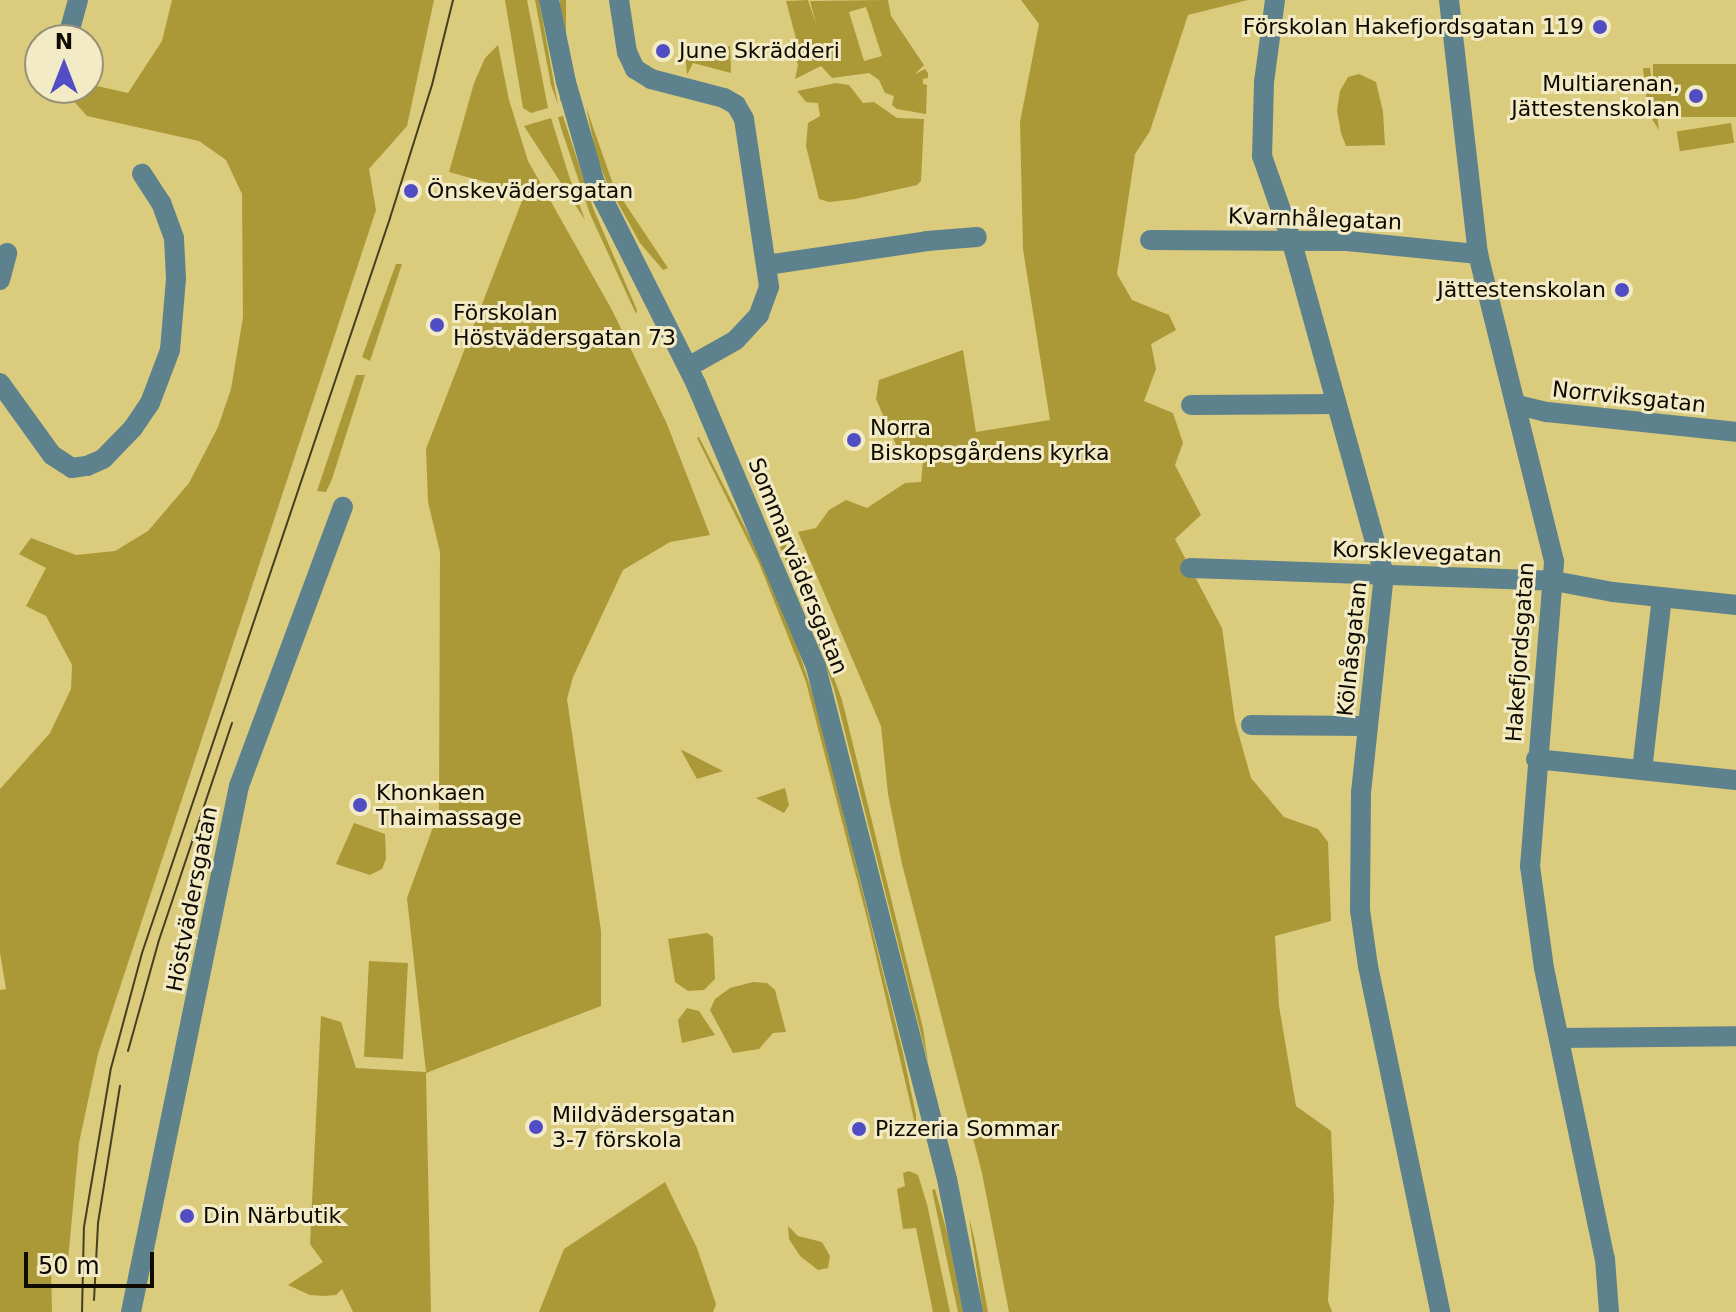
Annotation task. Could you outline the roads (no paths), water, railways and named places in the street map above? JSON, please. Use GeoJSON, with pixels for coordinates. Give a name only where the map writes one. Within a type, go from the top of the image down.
{"type":"FeatureCollection","features":[{"type":"Feature","properties":{"kind":"street"},"geometry":{"type":"LineString","coordinates":[[71,24],[78,0]]}},
{"type":"Feature","properties":{"kind":"street","name":"Sommarvädersgatan"},"geometry":{"type":"LineString","coordinates":[[549,0],[569,96],[595,183],[630,258],[688,367],[799,622],[829,709],[947,1179],[973,1312]]}},
{"type":"Feature","properties":{"kind":"street"},"geometry":{"type":"LineString","coordinates":[[619,0],[627,52],[635,69],[651,79],[724,98],[736,105],[744,119],[769,287],[759,315],[736,340],[688,367]]}},
{"type":"Feature","properties":{"kind":"street","name":"Kölnåsgatan"},"geometry":{"type":"LineString","coordinates":[[1275,0],[1264,82],[1262,156],[1291,239],[1384,574],[1359,826],[1363,932],[1440,1312]]}},
{"type":"Feature","properties":{"kind":"street","name":"Hakefjordsgatan"},"geometry":{"type":"LineString","coordinates":[[1449,0],[1478,254],[1504,363],[1518,405],[1521,440],[1554,562],[1536,759],[1530,866],[1544,968],[1605,1259],[1609,1312]]}},
{"type":"Feature","properties":{"kind":"street"},"geometry":{"type":"LineString","coordinates":[[0,383],[52,455],[72,468],[103,459],[150,403],[170,350],[176,278],[174,238],[161,203],[142,174]]}},
{"type":"Feature","properties":{"kind":"street"},"geometry":{"type":"LineString","coordinates":[[767,265],[927,241],[977,237]]}},
{"type":"Feature","properties":{"kind":"street","name":"Kvarnhålegatan"},"geometry":{"type":"LineString","coordinates":[[1150,240],[1291,239],[1478,254]]}},
{"type":"Feature","properties":{"kind":"street"},"geometry":{"type":"LineString","coordinates":[[0,280],[7,253]]}},
{"type":"Feature","properties":{"kind":"street"},"geometry":{"type":"LineString","coordinates":[[1191,405],[1336,404]]}},
{"type":"Feature","properties":{"kind":"street","name":"Norrviksgatan"},"geometry":{"type":"LineString","coordinates":[[1518,405],[1547,412],[1736,432]]}},
{"type":"Feature","properties":{"kind":"street","name":"Höstvädersgatan"},"geometry":{"type":"LineString","coordinates":[[131,1312],[239,786],[343,507]]}},
{"type":"Feature","properties":{"kind":"street","name":"Korsklevegatan"},"geometry":{"type":"LineString","coordinates":[[1190,568],[1554,581],[1662,598],[1736,605]]}},
{"type":"Feature","properties":{"kind":"street"},"geometry":{"type":"LineString","coordinates":[[1642,770],[1662,598]]}},
{"type":"Feature","properties":{"kind":"street"},"geometry":{"type":"LineString","coordinates":[[1251,725],[1368,726]]}},
{"type":"Feature","properties":{"kind":"street"},"geometry":{"type":"LineString","coordinates":[[1536,759],[1736,780]]}},
{"type":"Feature","properties":{"kind":"street"},"geometry":{"type":"LineString","coordinates":[[1559,1038],[1736,1036]]}},
{"type":"Feature","properties":{"kind":"tram line"},"geometry":{"type":"LineString","coordinates":[[82,1312],[84,1227],[111,1068],[142,953],[390,218],[432,85],[453,0]]}},
{"type":"Feature","properties":{"kind":"tram line"},"geometry":{"type":"LineString","coordinates":[[128,1051],[159,940],[232,723]]}},
{"type":"Feature","properties":{"kind":"tram line"},"geometry":{"type":"LineString","coordinates":[[94,1300],[98,1223],[120,1086]]}},
{"type":"Feature","properties":{"kind":"place","name":"Förskolan Hakefjordsgatan 119"},"geometry":{"type":"Point","coordinates":[1600,27]}},
{"type":"Feature","properties":{"kind":"place","name":"June Skrädderi"},"geometry":{"type":"Point","coordinates":[663,51]}},
{"type":"Feature","properties":{"kind":"place","name":"Multiarenan, Jättestenskolan"},"geometry":{"type":"Point","coordinates":[1696,96]}},
{"type":"Feature","properties":{"kind":"place","name":"Önskevädersgatan"},"geometry":{"type":"Point","coordinates":[411,191]}},
{"type":"Feature","properties":{"kind":"place","name":"Jättestenskolan"},"geometry":{"type":"Point","coordinates":[1622,290]}},
{"type":"Feature","properties":{"kind":"place","name":"Förskolan Höstvädersgatan 73"},"geometry":{"type":"Point","coordinates":[437,325]}},
{"type":"Feature","properties":{"kind":"place","name":"Norra Biskopsgårdens kyrka"},"geometry":{"type":"Point","coordinates":[854,440]}},
{"type":"Feature","properties":{"kind":"place","name":"Khonkaen Thaimassage"},"geometry":{"type":"Point","coordinates":[360,805]}},
{"type":"Feature","properties":{"kind":"place","name":"Mildvädersgatan 3-7 förskola"},"geometry":{"type":"Point","coordinates":[536,1127]}},
{"type":"Feature","properties":{"kind":"place","name":"Pizzeria Sommar"},"geometry":{"type":"Point","coordinates":[859,1129]}},
{"type":"Feature","properties":{"kind":"place","name":"Din Närbutik"},"geometry":{"type":"Point","coordinates":[187,1216]}}]}
